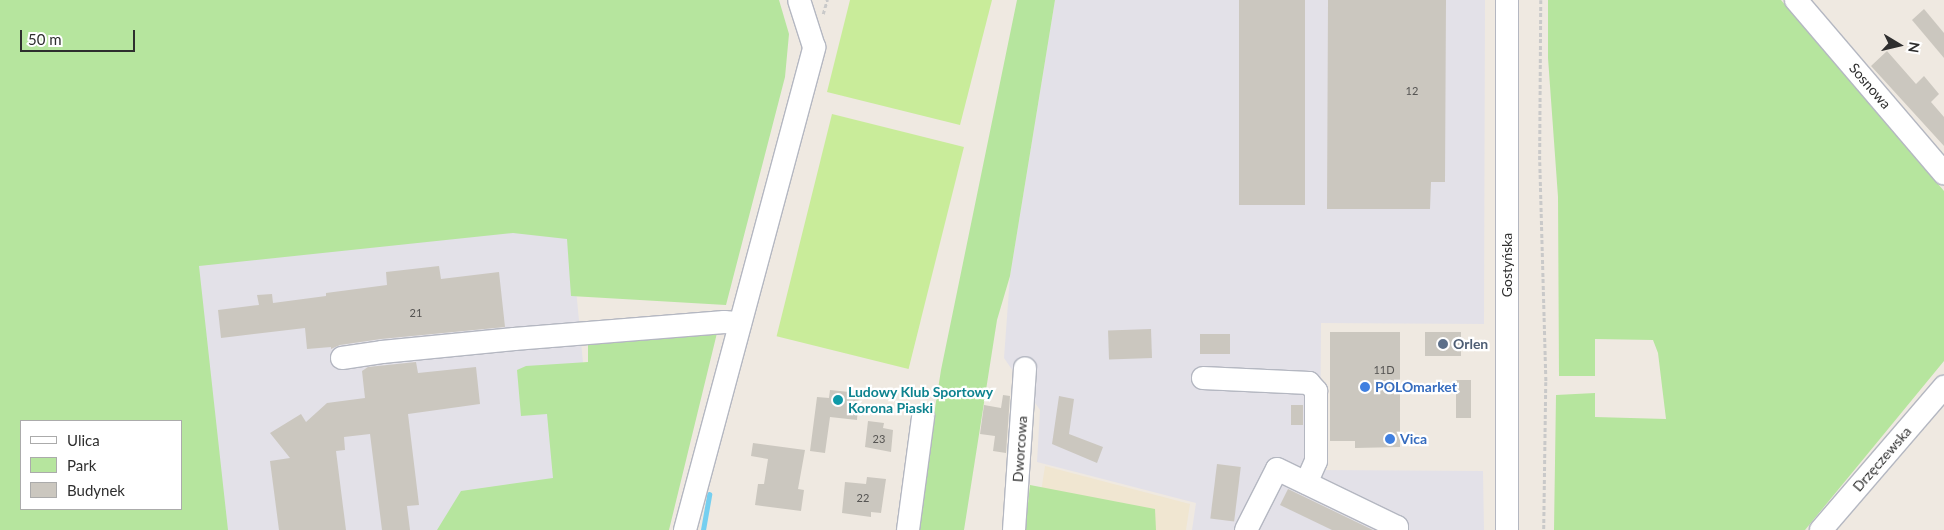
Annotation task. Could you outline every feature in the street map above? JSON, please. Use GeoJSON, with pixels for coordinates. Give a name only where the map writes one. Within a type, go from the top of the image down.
{"type":"FeatureCollection","features":[{"type":"Feature","properties":{"kind":"street"},"geometry":{"type":"LineString","coordinates":[[685,530],[814,47],[799,0]]}},
{"type":"Feature","properties":{"kind":"street","name":"Gostyńska"},"geometry":{"type":"LineString","coordinates":[[1507,0],[1507,530]]}},
{"type":"Feature","properties":{"kind":"street","name":"Sosnowa"},"geometry":{"type":"LineString","coordinates":[[1796,0],[1944,173]]}},
{"type":"Feature","properties":{"kind":"street"},"geometry":{"type":"LineString","coordinates":[[342,358],[382,352],[524,338],[724,322],[740,323]]}},
{"type":"Feature","properties":{"kind":"street","name":"Dworcowa"},"geometry":{"type":"LineString","coordinates":[[1014,530],[1025,368]]}},
{"type":"Feature","properties":{"kind":"street"},"geometry":{"type":"LineString","coordinates":[[1202,378],[1309,383],[1316,391],[1316,461],[1306,483]]}},
{"type":"Feature","properties":{"kind":"street","name":"Drzęczewska"},"geometry":{"type":"LineString","coordinates":[[1820,530],[1944,387]]}},
{"type":"Feature","properties":{"kind":"street"},"geometry":{"type":"LineString","coordinates":[[908,530],[923,417]]}},
{"type":"Feature","properties":{"kind":"street"},"geometry":{"type":"LineString","coordinates":[[1246,530],[1277,469],[1397,527],[1397,530]]}},
{"type":"Feature","properties":{"kind":"path"},"geometry":{"type":"LineString","coordinates":[[1541,0],[1540,162],[1546,382],[1544,530]]}},
{"type":"Feature","properties":{"kind":"shaded area"},"geometry":{"type":"Polygon","coordinates":[[[1055,0],[1485,0],[1484,324],[1321,323],[1320,470],[1483,471],[1484,530],[1192,530],[1196,503],[1037,462],[1040,410],[1004,358],[1010,276],[1055,0]]]}},
{"type":"Feature","properties":{"kind":"shaded area"},"geometry":{"type":"Polygon","coordinates":[[[570,226],[584,373],[569,530],[218,530],[173,267],[570,226]]]}},
{"type":"Feature","properties":{"kind":"shaded area"},"geometry":{"type":"Polygon","coordinates":[[[1045,466],[1190,504],[1186,530],[1035,530],[1045,466]]]}},
{"type":"Feature","properties":{"kind":"green space"},"geometry":{"type":"Polygon","coordinates":[[[0,0],[779,0],[789,34],[785,77],[726,305],[571,296],[567,239],[513,233],[199,266],[228,530],[0,530],[0,0]]]}},
{"type":"Feature","properties":{"kind":"green space"},"geometry":{"type":"Polygon","coordinates":[[[850,0],[992,0],[960,125],[827,92],[850,0]]]}},
{"type":"Feature","properties":{"kind":"green space"},"geometry":{"type":"Polygon","coordinates":[[[1017,0],[1055,0],[1010,276],[997,320],[964,530],[916,530],[941,370],[1017,0]]]}},
{"type":"Feature","properties":{"kind":"green space"},"geometry":{"type":"Polygon","coordinates":[[[1548,0],[1781,0],[1944,191],[1944,361],[1805,530],[1554,530],[1556,395],[1595,393],[1595,417],[1666,419],[1658,353],[1653,340],[1595,339],[1595,376],[1559,376],[1558,197],[1548,58],[1548,0]]]}},
{"type":"Feature","properties":{"kind":"green space"},"geometry":{"type":"Polygon","coordinates":[[[832,114],[964,147],[909,369],[777,336],[832,114]]]}},
{"type":"Feature","properties":{"kind":"green space"},"geometry":{"type":"Polygon","coordinates":[[[717,333],[669,530],[437,530],[461,491],[553,478],[547,414],[521,416],[517,370],[526,366],[588,362],[588,341],[717,333]]]}},
{"type":"Feature","properties":{"kind":"green space"},"geometry":{"type":"Polygon","coordinates":[[[1030,485],[1155,509],[1156,530],[1025,530],[1030,485]]]}},
{"type":"Feature","properties":{"kind":"building"},"geometry":{"type":"Polygon","coordinates":[[[1239,0],[1305,0],[1305,205],[1239,205],[1239,0]]]}},
{"type":"Feature","properties":{"kind":"building"},"geometry":{"type":"Polygon","coordinates":[[[1328,0],[1446,0],[1445,182],[1431,182],[1430,209],[1327,209],[1328,0]]]}},
{"type":"Feature","properties":{"kind":"building"},"geometry":{"type":"Polygon","coordinates":[[[1924,9],[1944,33],[1944,58],[1912,20],[1924,9]]]}},
{"type":"Feature","properties":{"kind":"building"},"geometry":{"type":"Polygon","coordinates":[[[1887,51],[1916,84],[1924,76],[1939,94],[1931,102],[1944,117],[1944,146],[1871,66],[1887,51]]]}},
{"type":"Feature","properties":{"kind":"building"},"geometry":{"type":"Polygon","coordinates":[[[439,266],[441,279],[499,272],[505,327],[381,339],[340,345],[331,349],[331,347],[307,349],[305,328],[221,338],[218,310],[259,305],[257,295],[272,294],[273,303],[326,296],[326,293],[387,285],[386,272],[439,266]]]}},
{"type":"Feature","properties":{"kind":"building"},"geometry":{"type":"Polygon","coordinates":[[[1151,329],[1152,358],[1109,359],[1108,331],[1151,329]]]}},
{"type":"Feature","properties":{"kind":"building","name":"POLOmarket"},"geometry":{"type":"Polygon","coordinates":[[[1330,332],[1400,332],[1400,447],[1355,448],[1355,441],[1330,441],[1330,332]]]}},
{"type":"Feature","properties":{"kind":"building","name":"Orlen"},"geometry":{"type":"Polygon","coordinates":[[[1425,332],[1461,332],[1461,356],[1425,356],[1425,332]]]}},
{"type":"Feature","properties":{"kind":"building"},"geometry":{"type":"Polygon","coordinates":[[[1200,334],[1230,334],[1230,354],[1200,354],[1200,334]]]}},
{"type":"Feature","properties":{"kind":"building"},"geometry":{"type":"Polygon","coordinates":[[[416,362],[418,373],[476,367],[480,404],[408,414],[419,505],[407,506],[410,530],[382,530],[370,434],[344,437],[345,450],[336,451],[346,530],[279,530],[270,461],[290,458],[270,433],[301,414],[306,422],[327,403],[365,398],[362,371],[368,367],[416,362]]]}},
{"type":"Feature","properties":{"kind":"building"},"geometry":{"type":"Polygon","coordinates":[[[1456,380],[1471,380],[1471,418],[1456,418],[1456,380]]]}},
{"type":"Feature","properties":{"kind":"building"},"geometry":{"type":"Polygon","coordinates":[[[830,390],[859,393],[857,420],[830,417],[825,453],[810,451],[817,397],[829,398],[830,390]]]}},
{"type":"Feature","properties":{"kind":"building"},"geometry":{"type":"Polygon","coordinates":[[[1003,395],[1010,396],[1006,453],[993,451],[995,436],[980,434],[984,405],[1001,408],[1003,395]]]}},
{"type":"Feature","properties":{"kind":"building"},"geometry":{"type":"Polygon","coordinates":[[[1059,396],[1074,399],[1069,434],[1103,447],[1097,463],[1052,444],[1059,396]]]}},
{"type":"Feature","properties":{"kind":"building"},"geometry":{"type":"Polygon","coordinates":[[[1291,405],[1303,405],[1303,425],[1291,425],[1291,405]]]}},
{"type":"Feature","properties":{"kind":"building"},"geometry":{"type":"Polygon","coordinates":[[[868,421],[884,423],[883,428],[893,430],[891,452],[865,447],[868,421]]]}},
{"type":"Feature","properties":{"kind":"building"},"geometry":{"type":"Polygon","coordinates":[[[753,443],[805,450],[798,489],[804,490],[801,511],[755,505],[758,484],[764,484],[768,459],[751,456],[753,443]]]}},
{"type":"Feature","properties":{"kind":"building"},"geometry":{"type":"Polygon","coordinates":[[[1217,464],[1241,467],[1234,522],[1210,519],[1217,464]]]}},
{"type":"Feature","properties":{"kind":"building"},"geometry":{"type":"Polygon","coordinates":[[[867,477],[886,479],[881,513],[871,512],[871,517],[842,513],[845,482],[866,484],[867,477]]]}},
{"type":"Feature","properties":{"kind":"building"},"geometry":{"type":"Polygon","coordinates":[[[1288,489],[1373,530],[1332,530],[1280,505],[1288,489]]]}},
{"type":"Feature","properties":{"kind":"waterway"},"geometry":{"type":"LineString","coordinates":[[703,530],[709,495]]}},
{"type":"Feature","properties":{"kind":"place","name":"Orlen"},"geometry":{"type":"Point","coordinates":[1443,344]}},
{"type":"Feature","properties":{"kind":"place","name":"POLOmarket"},"geometry":{"type":"Point","coordinates":[1365,387]}},
{"type":"Feature","properties":{"kind":"place","name":"Ludowy Klub Sportowy Korona Piaski"},"geometry":{"type":"Point","coordinates":[838,400]}},
{"type":"Feature","properties":{"kind":"place","name":"Vica"},"geometry":{"type":"Point","coordinates":[1390,439]}}]}
